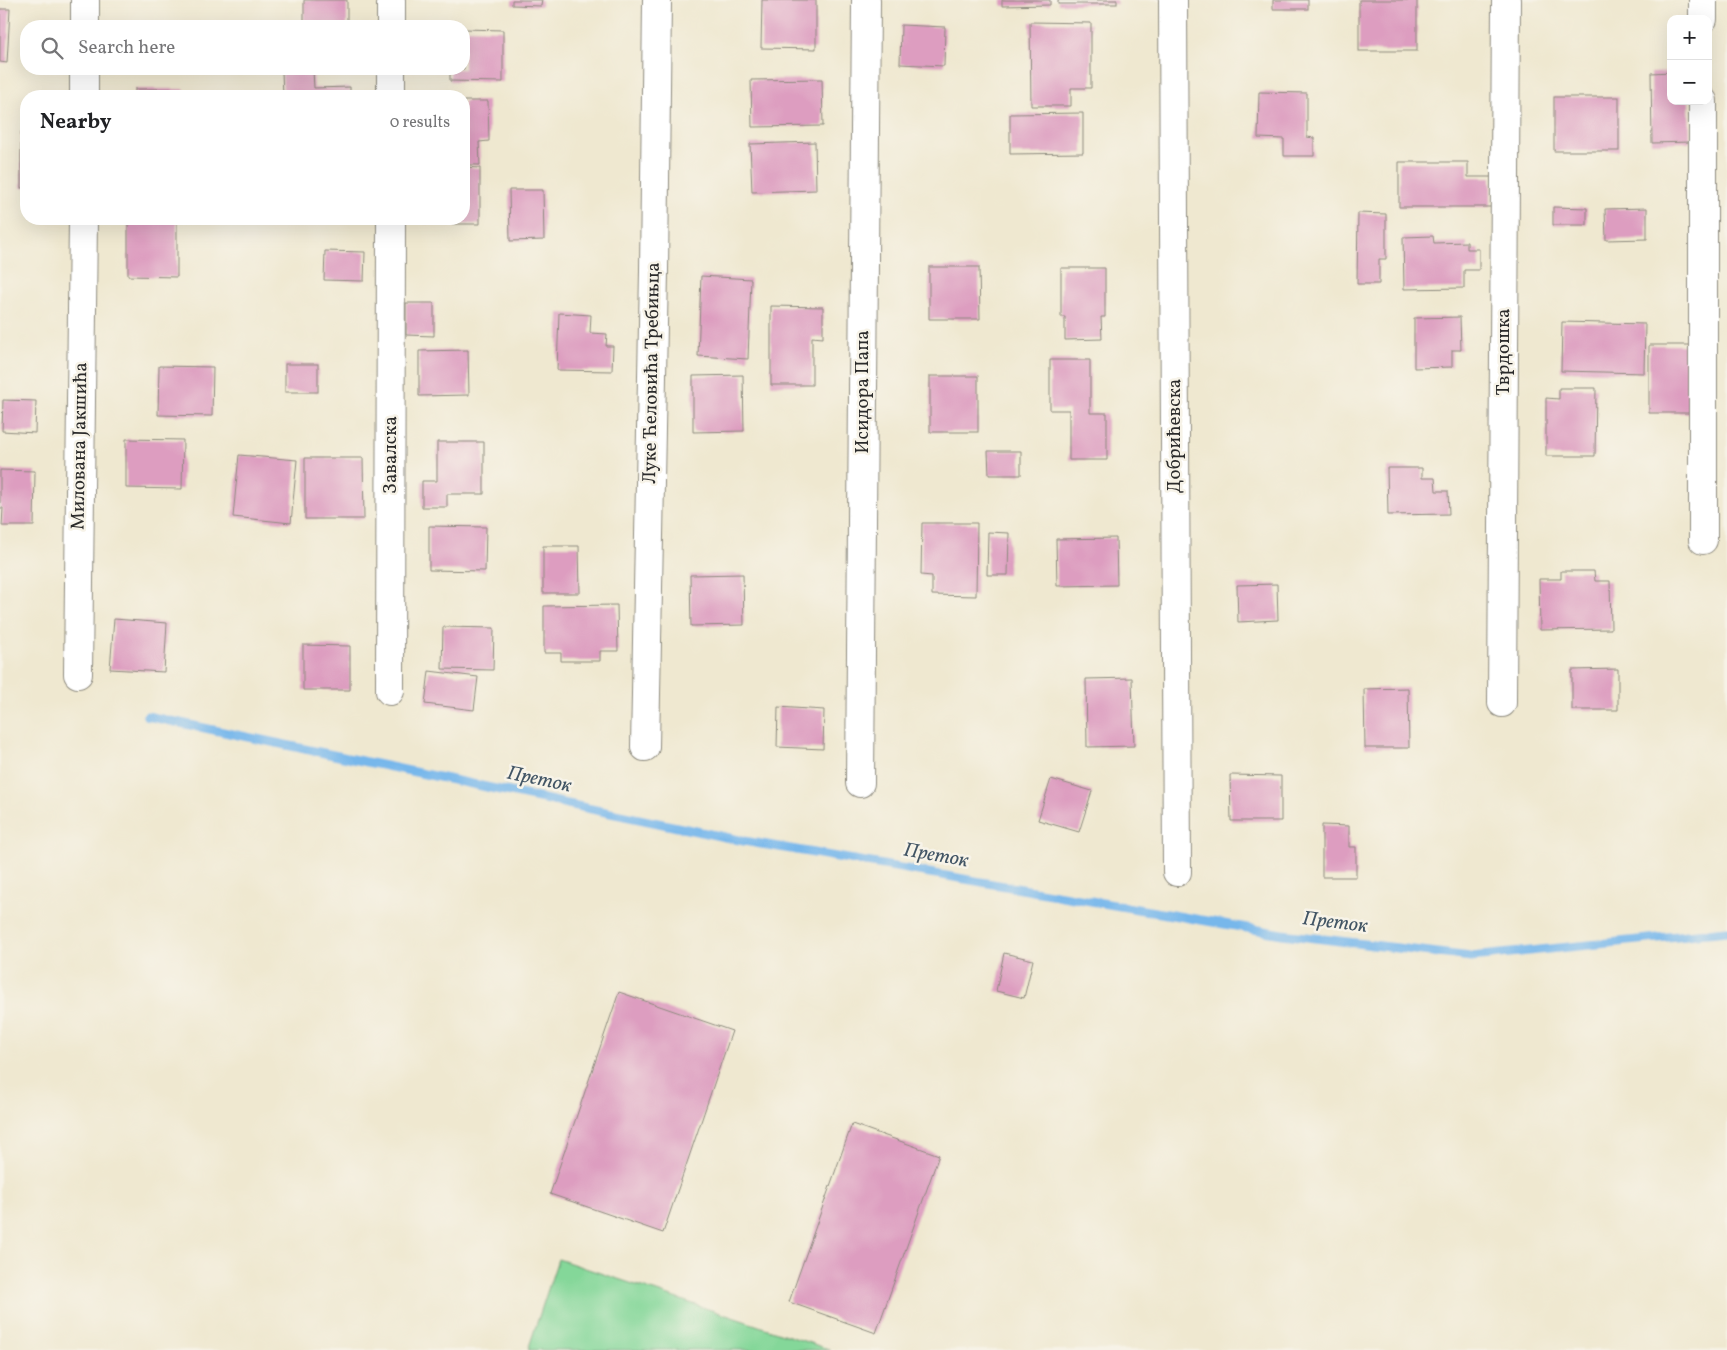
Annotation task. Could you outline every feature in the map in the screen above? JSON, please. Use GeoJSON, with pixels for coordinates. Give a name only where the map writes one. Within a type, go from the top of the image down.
{"type":"FeatureCollection","features":[{"type":"Feature","properties":{"kind":"street"},"geometry":{"type":"LineString","coordinates":[[85,0],[85,20]]}},
{"type":"Feature","properties":{"kind":"street"},"geometry":{"type":"LineString","coordinates":[[391,0],[391,20]]}},
{"type":"Feature","properties":{"kind":"street","name":"Луке Ћеловића Требињца"},"geometry":{"type":"LineString","coordinates":[[645,747],[657,0]]}},
{"type":"Feature","properties":{"kind":"street","name":"Исидора Папа"},"geometry":{"type":"LineString","coordinates":[[860,783],[866,0]]}},
{"type":"Feature","properties":{"kind":"street","name":"Добрићевска"},"geometry":{"type":"LineString","coordinates":[[1173,0],[1177,872]]}},
{"type":"Feature","properties":{"kind":"street","name":"Тврдошка"},"geometry":{"type":"LineString","coordinates":[[1502,703],[1506,0]]}},
{"type":"Feature","properties":{"kind":"street"},"geometry":{"type":"LineString","coordinates":[[1703,0],[1703,15]]}},
{"type":"Feature","properties":{"kind":"street"},"geometry":{"type":"LineString","coordinates":[[84,75],[84,90]]}},
{"type":"Feature","properties":{"kind":"street"},"geometry":{"type":"LineString","coordinates":[[391,75],[391,90]]}},
{"type":"Feature","properties":{"kind":"street"},"geometry":{"type":"LineString","coordinates":[[1703,105],[1703,540]]}},
{"type":"Feature","properties":{"kind":"street","name":"Милована Јакшића"},"geometry":{"type":"LineString","coordinates":[[78,674],[83,225]]}},
{"type":"Feature","properties":{"kind":"street","name":"Завалска"},"geometry":{"type":"LineString","coordinates":[[390,691],[391,225]]}},
{"type":"Feature","properties":{"kind":"green space"},"geometry":{"type":"Polygon","coordinates":[[[558,1259],[831,1350],[528,1350],[558,1259]]]}},
{"type":"Feature","properties":{"kind":"building"},"geometry":{"type":"Polygon","coordinates":[[[304,0],[347,0],[347,20],[304,20],[304,0]]]}},
{"type":"Feature","properties":{"kind":"building"},"geometry":{"type":"Polygon","coordinates":[[[512,0],[542,0],[541,6],[512,5],[512,0]]]}},
{"type":"Feature","properties":{"kind":"building"},"geometry":{"type":"Polygon","coordinates":[[[762,0],[816,0],[816,49],[761,48],[762,0]]]}},
{"type":"Feature","properties":{"kind":"building"},"geometry":{"type":"Polygon","coordinates":[[[1002,0],[1050,0],[1050,5],[1002,6],[1002,0]]]}},
{"type":"Feature","properties":{"kind":"building"},"geometry":{"type":"Polygon","coordinates":[[[1058,0],[1117,0],[1117,4],[1058,4],[1058,0]]]}},
{"type":"Feature","properties":{"kind":"building"},"geometry":{"type":"Polygon","coordinates":[[[1273,0],[1308,0],[1308,9],[1273,9],[1273,0]]]}},
{"type":"Feature","properties":{"kind":"building"},"geometry":{"type":"Polygon","coordinates":[[[1359,0],[1417,0],[1417,51],[1359,51],[1359,0]]]}},
{"type":"Feature","properties":{"kind":"building"},"geometry":{"type":"Polygon","coordinates":[[[0,9],[10,9],[7,63],[0,62],[0,9]]]}},
{"type":"Feature","properties":{"kind":"building"},"geometry":{"type":"Polygon","coordinates":[[[1030,22],[1091,23],[1091,88],[1071,88],[1071,106],[1031,106],[1030,22]]]}},
{"type":"Feature","properties":{"kind":"building"},"geometry":{"type":"Polygon","coordinates":[[[901,25],[945,27],[944,66],[900,64],[901,25]]]}},
{"type":"Feature","properties":{"kind":"building"},"geometry":{"type":"Polygon","coordinates":[[[470,29],[503,30],[503,82],[450,81],[450,75],[470,75],[470,29]]]}},
{"type":"Feature","properties":{"kind":"building"},"geometry":{"type":"Polygon","coordinates":[[[1667,72],[1667,105],[1689,105],[1690,142],[1652,143],[1651,73],[1667,72]]]}},
{"type":"Feature","properties":{"kind":"building"},"geometry":{"type":"Polygon","coordinates":[[[282,75],[313,75],[314,88],[350,87],[350,90],[283,90],[282,75]]]}},
{"type":"Feature","properties":{"kind":"building"},"geometry":{"type":"Polygon","coordinates":[[[822,79],[823,126],[752,127],[751,80],[822,79]]]}},
{"type":"Feature","properties":{"kind":"building"},"geometry":{"type":"Polygon","coordinates":[[[135,89],[185,89],[185,90],[135,89]]]}},
{"type":"Feature","properties":{"kind":"building"},"geometry":{"type":"Polygon","coordinates":[[[1259,92],[1307,93],[1307,137],[1314,138],[1314,156],[1284,156],[1284,139],[1258,138],[1259,92]]]}},
{"type":"Feature","properties":{"kind":"building"},"geometry":{"type":"Polygon","coordinates":[[[1554,97],[1619,97],[1619,151],[1554,151],[1554,97]]]}},
{"type":"Feature","properties":{"kind":"building"},"geometry":{"type":"Polygon","coordinates":[[[470,101],[488,101],[489,141],[479,142],[480,165],[470,165],[470,101]]]}},
{"type":"Feature","properties":{"kind":"building"},"geometry":{"type":"Polygon","coordinates":[[[1083,113],[1083,153],[1010,154],[1010,114],[1083,113]]]}},
{"type":"Feature","properties":{"kind":"building"},"geometry":{"type":"Polygon","coordinates":[[[815,142],[816,190],[752,192],[750,144],[815,142]]]}},
{"type":"Feature","properties":{"kind":"building"},"geometry":{"type":"Polygon","coordinates":[[[1399,162],[1468,162],[1468,177],[1491,177],[1491,207],[1399,207],[1399,162]]]}},
{"type":"Feature","properties":{"kind":"building"},"geometry":{"type":"Polygon","coordinates":[[[470,167],[480,168],[480,224],[470,224],[470,167]]]}},
{"type":"Feature","properties":{"kind":"building"},"geometry":{"type":"Polygon","coordinates":[[[509,190],[543,190],[544,240],[510,241],[509,190]]]}},
{"type":"Feature","properties":{"kind":"building"},"geometry":{"type":"Polygon","coordinates":[[[1553,207],[1587,208],[1587,225],[1553,225],[1553,207]]]}},
{"type":"Feature","properties":{"kind":"building"},"geometry":{"type":"Polygon","coordinates":[[[1647,208],[1647,239],[1606,240],[1605,209],[1647,208]]]}},
{"type":"Feature","properties":{"kind":"building"},"geometry":{"type":"Polygon","coordinates":[[[1358,213],[1386,214],[1386,259],[1379,259],[1379,284],[1357,284],[1358,213]]]}},
{"type":"Feature","properties":{"kind":"building"},"geometry":{"type":"Polygon","coordinates":[[[128,225],[177,225],[177,277],[128,276],[128,225]]]}},
{"type":"Feature","properties":{"kind":"building"},"geometry":{"type":"Polygon","coordinates":[[[1433,236],[1434,243],[1467,242],[1467,249],[1479,249],[1479,270],[1464,270],[1464,288],[1404,289],[1403,237],[1433,236]]]}},
{"type":"Feature","properties":{"kind":"building"},"geometry":{"type":"Polygon","coordinates":[[[325,251],[365,252],[364,281],[324,280],[325,251]]]}},
{"type":"Feature","properties":{"kind":"building"},"geometry":{"type":"Polygon","coordinates":[[[929,267],[979,267],[980,319],[929,319],[929,267]]]}},
{"type":"Feature","properties":{"kind":"building"},"geometry":{"type":"Polygon","coordinates":[[[1061,268],[1105,268],[1105,317],[1101,317],[1102,339],[1065,340],[1065,317],[1061,317],[1061,268]]]}},
{"type":"Feature","properties":{"kind":"building"},"geometry":{"type":"Polygon","coordinates":[[[701,276],[751,279],[748,359],[698,356],[701,276]]]}},
{"type":"Feature","properties":{"kind":"building"},"geometry":{"type":"Polygon","coordinates":[[[406,303],[434,303],[434,336],[406,335],[406,303]]]}},
{"type":"Feature","properties":{"kind":"building"},"geometry":{"type":"Polygon","coordinates":[[[771,306],[823,307],[823,338],[812,337],[812,385],[771,385],[771,306]]]}},
{"type":"Feature","properties":{"kind":"building"},"geometry":{"type":"Polygon","coordinates":[[[559,313],[591,315],[590,333],[607,334],[606,346],[613,346],[612,371],[557,370],[559,313]]]}},
{"type":"Feature","properties":{"kind":"building"},"geometry":{"type":"Polygon","coordinates":[[[1460,317],[1461,350],[1452,350],[1452,367],[1414,368],[1414,318],[1460,317]]]}},
{"type":"Feature","properties":{"kind":"building"},"geometry":{"type":"Polygon","coordinates":[[[1562,322],[1645,324],[1644,373],[1561,371],[1562,322]]]}},
{"type":"Feature","properties":{"kind":"building"},"geometry":{"type":"Polygon","coordinates":[[[1649,345],[1689,345],[1690,413],[1649,413],[1649,345]]]}},
{"type":"Feature","properties":{"kind":"building"},"geometry":{"type":"Polygon","coordinates":[[[468,350],[469,395],[419,396],[419,351],[468,350]]]}},
{"type":"Feature","properties":{"kind":"building"},"geometry":{"type":"Polygon","coordinates":[[[1050,360],[1090,360],[1090,413],[1107,413],[1107,460],[1069,460],[1069,410],[1050,410],[1050,360]]]}},
{"type":"Feature","properties":{"kind":"building"},"geometry":{"type":"Polygon","coordinates":[[[285,364],[318,364],[318,392],[285,392],[285,364]]]}},
{"type":"Feature","properties":{"kind":"building"},"geometry":{"type":"Polygon","coordinates":[[[159,366],[213,367],[212,416],[158,415],[159,366]]]}},
{"type":"Feature","properties":{"kind":"building"},"geometry":{"type":"Polygon","coordinates":[[[743,375],[744,431],[693,432],[693,376],[743,375]]]}},
{"type":"Feature","properties":{"kind":"building"},"geometry":{"type":"Polygon","coordinates":[[[930,376],[978,376],[978,432],[930,432],[930,376]]]}},
{"type":"Feature","properties":{"kind":"building"},"geometry":{"type":"Polygon","coordinates":[[[1559,388],[1596,388],[1595,456],[1546,456],[1546,398],[1559,399],[1559,388]]]}},
{"type":"Feature","properties":{"kind":"building"},"geometry":{"type":"Polygon","coordinates":[[[3,400],[36,401],[35,433],[2,431],[3,400]]]}},
{"type":"Feature","properties":{"kind":"building"},"geometry":{"type":"Polygon","coordinates":[[[126,439],[183,440],[182,489],[126,488],[126,439]]]}},
{"type":"Feature","properties":{"kind":"building"},"geometry":{"type":"Polygon","coordinates":[[[437,442],[484,442],[484,494],[447,494],[447,507],[422,507],[422,481],[437,481],[437,442]]]}},
{"type":"Feature","properties":{"kind":"building"},"geometry":{"type":"Polygon","coordinates":[[[988,451],[1021,451],[1021,475],[989,475],[988,451]]]}},
{"type":"Feature","properties":{"kind":"building"},"geometry":{"type":"Polygon","coordinates":[[[239,455],[297,460],[291,523],[233,517],[239,455]]]}},
{"type":"Feature","properties":{"kind":"building"},"geometry":{"type":"Polygon","coordinates":[[[305,458],[363,458],[364,519],[305,519],[305,458]]]}},
{"type":"Feature","properties":{"kind":"building"},"geometry":{"type":"Polygon","coordinates":[[[1387,468],[1422,468],[1422,478],[1435,478],[1436,491],[1448,491],[1449,514],[1388,515],[1387,468]]]}},
{"type":"Feature","properties":{"kind":"building"},"geometry":{"type":"Polygon","coordinates":[[[0,470],[35,471],[34,526],[2,526],[3,508],[0,508],[0,470]]]}},
{"type":"Feature","properties":{"kind":"building"},"geometry":{"type":"Polygon","coordinates":[[[922,523],[977,523],[976,596],[932,595],[932,576],[921,575],[922,523]]]}},
{"type":"Feature","properties":{"kind":"building"},"geometry":{"type":"Polygon","coordinates":[[[429,526],[486,527],[485,571],[429,570],[429,526]]]}},
{"type":"Feature","properties":{"kind":"building"},"geometry":{"type":"Polygon","coordinates":[[[988,532],[1009,533],[1008,575],[987,575],[988,532]]]}},
{"type":"Feature","properties":{"kind":"building"},"geometry":{"type":"Polygon","coordinates":[[[1116,538],[1117,585],[1057,586],[1056,539],[1116,538]]]}},
{"type":"Feature","properties":{"kind":"building"},"geometry":{"type":"Polygon","coordinates":[[[543,546],[579,546],[580,593],[543,593],[543,546]]]}},
{"type":"Feature","properties":{"kind":"building"},"geometry":{"type":"Polygon","coordinates":[[[1561,571],[1594,571],[1595,581],[1610,581],[1611,629],[1540,630],[1539,579],[1561,579],[1561,571]]]}},
{"type":"Feature","properties":{"kind":"building"},"geometry":{"type":"Polygon","coordinates":[[[743,574],[744,625],[691,626],[690,575],[743,574]]]}},
{"type":"Feature","properties":{"kind":"building"},"geometry":{"type":"Polygon","coordinates":[[[1277,584],[1278,620],[1238,622],[1237,585],[1277,584]]]}},
{"type":"Feature","properties":{"kind":"building"},"geometry":{"type":"Polygon","coordinates":[[[617,605],[618,651],[600,651],[600,661],[561,661],[561,653],[544,653],[544,606],[617,605]]]}},
{"type":"Feature","properties":{"kind":"building"},"geometry":{"type":"Polygon","coordinates":[[[114,619],[167,623],[164,672],[110,669],[114,619]]]}},
{"type":"Feature","properties":{"kind":"building"},"geometry":{"type":"Polygon","coordinates":[[[443,627],[494,628],[493,670],[442,669],[443,627]]]}},
{"type":"Feature","properties":{"kind":"building"},"geometry":{"type":"Polygon","coordinates":[[[303,645],[350,646],[350,690],[303,690],[303,645]]]}},
{"type":"Feature","properties":{"kind":"building"},"geometry":{"type":"Polygon","coordinates":[[[1618,669],[1618,710],[1572,710],[1572,670],[1618,669]]]}},
{"type":"Feature","properties":{"kind":"building"},"geometry":{"type":"Polygon","coordinates":[[[429,671],[478,677],[474,710],[425,704],[429,671]]]}},
{"type":"Feature","properties":{"kind":"building"},"geometry":{"type":"Polygon","coordinates":[[[1132,678],[1134,746],[1087,747],[1086,679],[1132,678]]]}},
{"type":"Feature","properties":{"kind":"building"},"geometry":{"type":"Polygon","coordinates":[[[1408,688],[1409,748],[1365,748],[1364,689],[1408,688]]]}},
{"type":"Feature","properties":{"kind":"building"},"geometry":{"type":"Polygon","coordinates":[[[778,707],[824,710],[823,749],[777,747],[778,707]]]}},
{"type":"Feature","properties":{"kind":"building"},"geometry":{"type":"Polygon","coordinates":[[[1230,775],[1281,776],[1281,821],[1231,821],[1230,775]]]}},
{"type":"Feature","properties":{"kind":"building"},"geometry":{"type":"Polygon","coordinates":[[[1051,779],[1092,791],[1079,832],[1038,820],[1051,779]]]}},
{"type":"Feature","properties":{"kind":"building"},"geometry":{"type":"Polygon","coordinates":[[[1322,825],[1349,826],[1349,847],[1356,847],[1356,877],[1322,877],[1322,825]]]}},
{"type":"Feature","properties":{"kind":"building"},"geometry":{"type":"Polygon","coordinates":[[[1004,953],[1033,960],[1024,998],[996,991],[1004,953]]]}},
{"type":"Feature","properties":{"kind":"building"},"geometry":{"type":"Polygon","coordinates":[[[619,992],[732,1031],[663,1233],[550,1194],[619,992]]]}},
{"type":"Feature","properties":{"kind":"building"},"geometry":{"type":"Polygon","coordinates":[[[852,1124],[939,1155],[876,1333],[789,1302],[852,1124]]]}},
{"type":"Feature","properties":{"kind":"waterway","name":"Преток"},"geometry":{"type":"LineString","coordinates":[[147,716],[744,841],[1282,934],[1471,957],[1727,931]]}}]}
